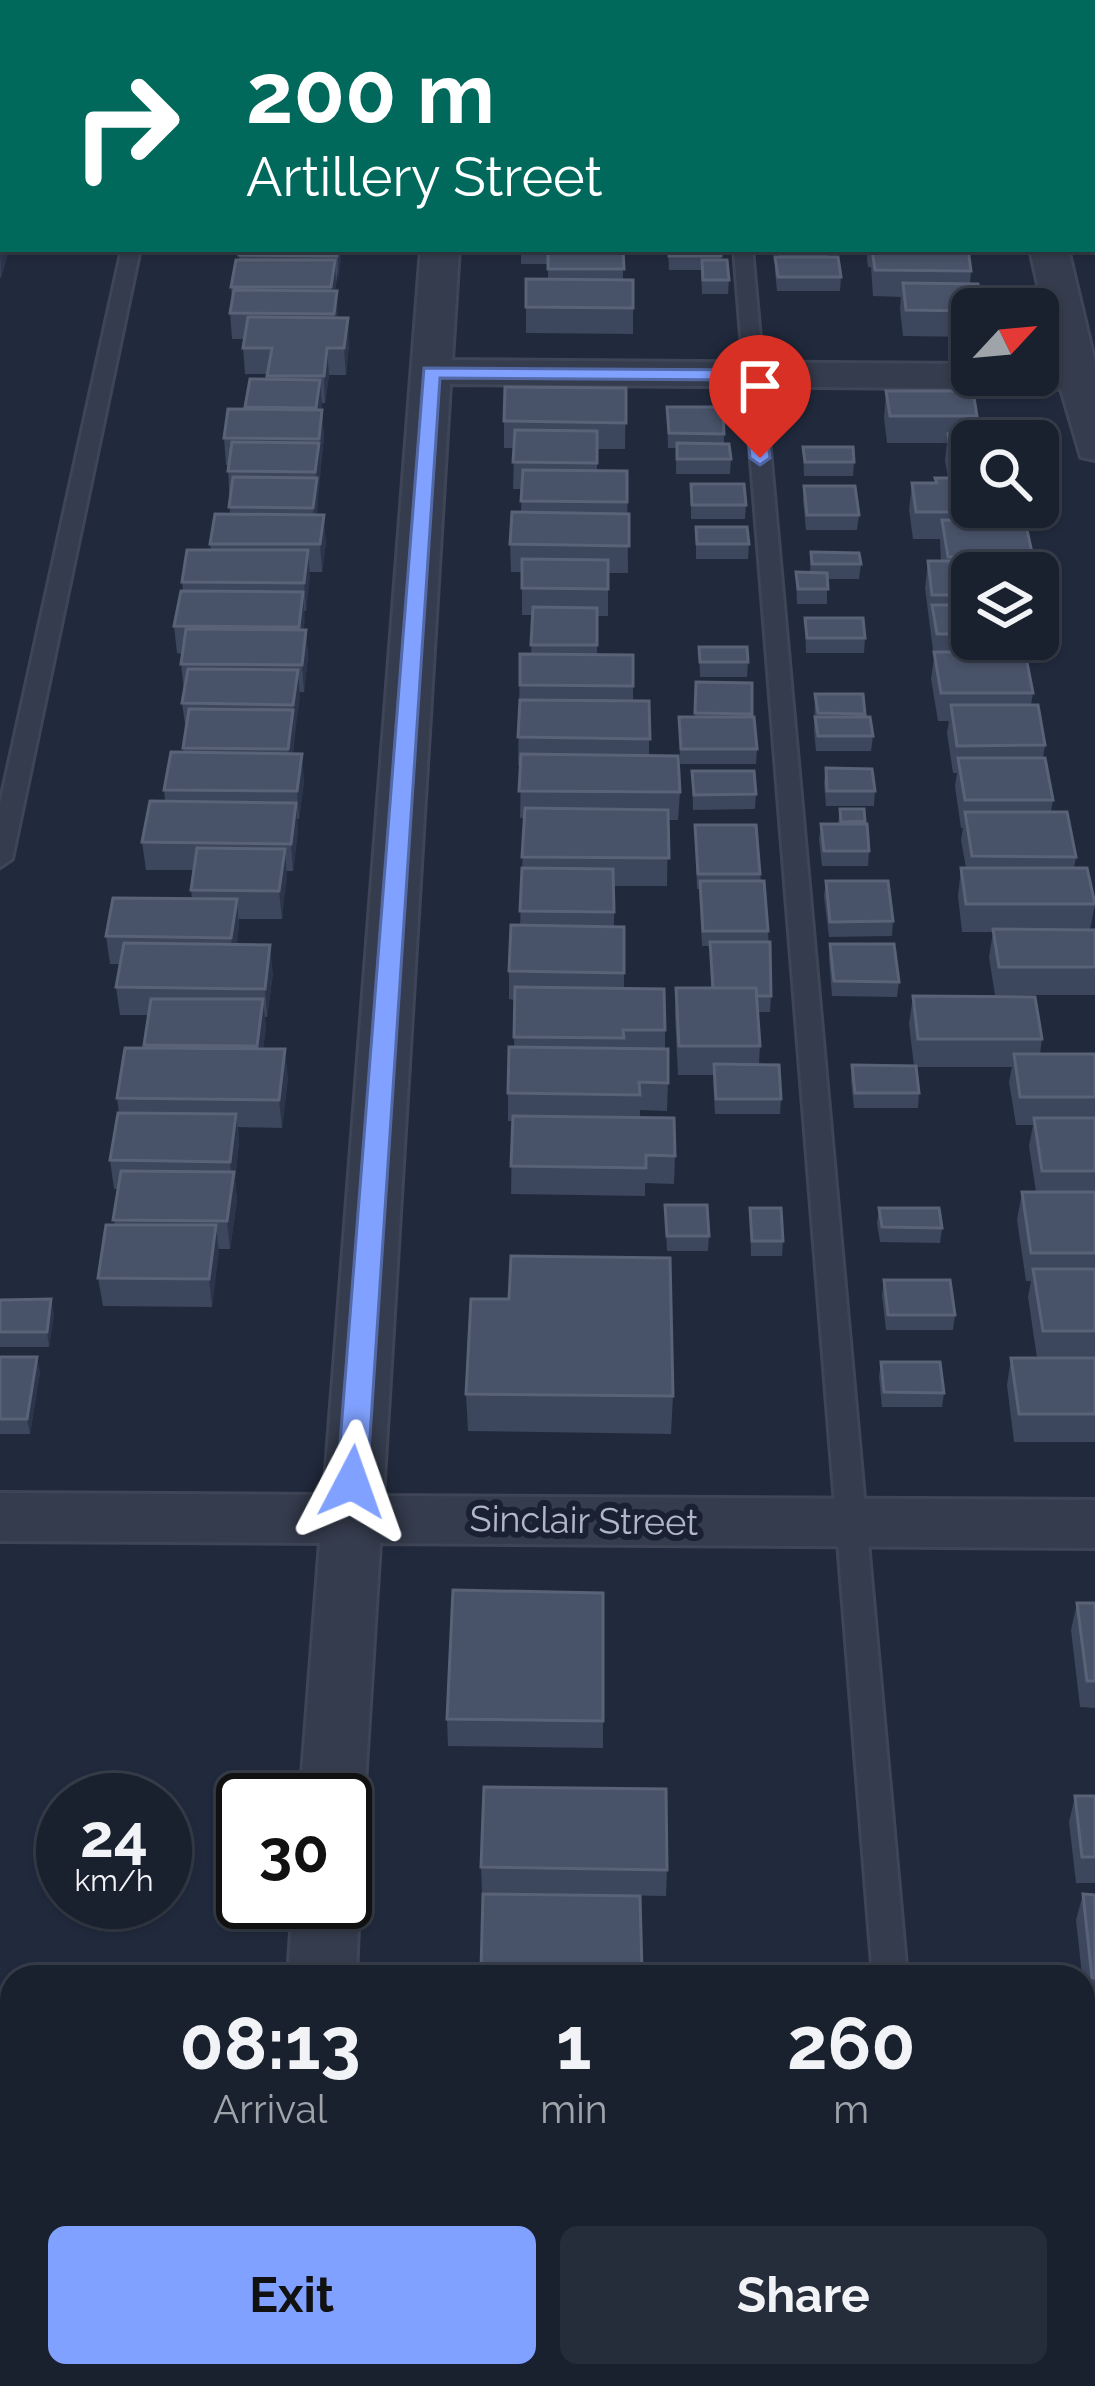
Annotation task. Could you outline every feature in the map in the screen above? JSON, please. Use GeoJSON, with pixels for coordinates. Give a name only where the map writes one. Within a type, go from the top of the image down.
{"type":"FeatureCollection","features":[{"type":"Feature","properties":{"kind":"street"},"geometry":{"type":"LineString","coordinates":[[334,1773],[440,252]]}},
{"type":"Feature","properties":{"kind":"street"},"geometry":{"type":"LineString","coordinates":[[1050,252],[1087,377],[1095,448]]}},
{"type":"Feature","properties":{"kind":"street"},"geometry":{"type":"LineString","coordinates":[[431,372],[1087,377]]}},
{"type":"Feature","properties":{"kind":"street","name":"Sinclair Street"},"geometry":{"type":"LineString","coordinates":[[0,1517],[1095,1524]]}},
{"type":"Feature","properties":{"kind":"street"},"geometry":{"type":"LineString","coordinates":[[323,1965],[325,1929]]}},
{"type":"Feature","properties":{"kind":"lane"},"geometry":{"type":"LineString","coordinates":[[0,859],[130,252]]}},
{"type":"Feature","properties":{"kind":"lane"},"geometry":{"type":"LineString","coordinates":[[742,252],[889,1965]]}},
{"type":"Feature","properties":{"kind":"building"},"geometry":{"type":"Polygon","coordinates":[[[240,252],[338,252],[337,256],[240,252]]]}},
{"type":"Feature","properties":{"kind":"building"},"geometry":{"type":"Polygon","coordinates":[[[548,252],[623,252],[624,269],[548,269],[548,252]]]}},
{"type":"Feature","properties":{"kind":"building"},"geometry":{"type":"Polygon","coordinates":[[[669,252],[720,252],[721,256],[669,256],[669,252]]]}},
{"type":"Feature","properties":{"kind":"building"},"geometry":{"type":"Polygon","coordinates":[[[872,252],[968,252],[971,271],[875,270],[872,252]]]}},
{"type":"Feature","properties":{"kind":"building"},"geometry":{"type":"Polygon","coordinates":[[[775,257],[838,257],[841,277],[778,277],[775,257]]]}},
{"type":"Feature","properties":{"kind":"building"},"geometry":{"type":"Polygon","coordinates":[[[236,260],[335,260],[331,287],[231,287],[236,260]]]}},
{"type":"Feature","properties":{"kind":"building"},"geometry":{"type":"Polygon","coordinates":[[[702,260],[727,260],[729,280],[703,280],[702,260]]]}},
{"type":"Feature","properties":{"kind":"building"},"geometry":{"type":"Polygon","coordinates":[[[526,279],[633,280],[633,308],[526,307],[526,279]]]}},
{"type":"Feature","properties":{"kind":"building"},"geometry":{"type":"Polygon","coordinates":[[[903,283],[978,284],[979,288],[951,288],[951,311],[906,310],[903,283]]]}},
{"type":"Feature","properties":{"kind":"building"},"geometry":{"type":"Polygon","coordinates":[[[234,290],[337,291],[334,314],[230,313],[234,290]]]}},
{"type":"Feature","properties":{"kind":"building"},"geometry":{"type":"Polygon","coordinates":[[[248,317],[348,318],[344,348],[327,348],[324,376],[267,376],[272,348],[243,348],[248,317]]]}},
{"type":"Feature","properties":{"kind":"building"},"geometry":{"type":"Polygon","coordinates":[[[250,379],[320,380],[316,408],[245,407],[250,379]]]}},
{"type":"Feature","properties":{"kind":"building"},"geometry":{"type":"Polygon","coordinates":[[[505,387],[626,388],[626,423],[504,421],[505,387]]]}},
{"type":"Feature","properties":{"kind":"building"},"geometry":{"type":"Polygon","coordinates":[[[886,391],[951,391],[951,396],[974,396],[977,416],[890,416],[886,391]]]}},
{"type":"Feature","properties":{"kind":"building"},"geometry":{"type":"Polygon","coordinates":[[[667,407],[723,407],[724,434],[669,433],[667,407]]]}},
{"type":"Feature","properties":{"kind":"building"},"geometry":{"type":"Polygon","coordinates":[[[228,409],[322,410],[319,439],[224,438],[228,409]]]}},
{"type":"Feature","properties":{"kind":"building"},"geometry":{"type":"Polygon","coordinates":[[[515,430],[597,431],[597,463],[513,462],[515,430]]]}},
{"type":"Feature","properties":{"kind":"building"},"geometry":{"type":"Polygon","coordinates":[[[232,442],[319,443],[315,472],[228,471],[232,442]]]}},
{"type":"Feature","properties":{"kind":"building"},"geometry":{"type":"Polygon","coordinates":[[[677,443],[729,444],[731,459],[677,459],[677,443]]]}},
{"type":"Feature","properties":{"kind":"building"},"geometry":{"type":"Polygon","coordinates":[[[803,447],[853,447],[854,462],[805,462],[803,447]]]}},
{"type":"Feature","properties":{"kind":"building"},"geometry":{"type":"Polygon","coordinates":[[[523,470],[627,471],[627,502],[521,501],[523,470]]]}},
{"type":"Feature","properties":{"kind":"building"},"geometry":{"type":"Polygon","coordinates":[[[233,477],[317,478],[313,508],[229,507],[233,477]]]}},
{"type":"Feature","properties":{"kind":"building"},"geometry":{"type":"Polygon","coordinates":[[[935,478],[951,478],[951,512],[916,512],[912,483],[937,483],[935,478]]]}},
{"type":"Feature","properties":{"kind":"building"},"geometry":{"type":"Polygon","coordinates":[[[691,484],[744,484],[746,505],[692,505],[691,484]]]}},
{"type":"Feature","properties":{"kind":"building"},"geometry":{"type":"Polygon","coordinates":[[[804,486],[855,486],[859,515],[807,515],[804,486]]]}},
{"type":"Feature","properties":{"kind":"building"},"geometry":{"type":"Polygon","coordinates":[[[512,512],[629,514],[629,546],[510,544],[512,512]]]}},
{"type":"Feature","properties":{"kind":"building"},"geometry":{"type":"Polygon","coordinates":[[[215,514],[324,515],[320,544],[210,544],[215,514]]]}},
{"type":"Feature","properties":{"kind":"building"},"geometry":{"type":"Polygon","coordinates":[[[942,520],[951,520],[951,528],[1027,528],[1032,552],[951,552],[948,557],[942,520]]]}},
{"type":"Feature","properties":{"kind":"building"},"geometry":{"type":"Polygon","coordinates":[[[696,527],[747,527],[749,544],[697,544],[696,527]]]}},
{"type":"Feature","properties":{"kind":"building"},"geometry":{"type":"Polygon","coordinates":[[[187,550],[308,550],[304,583],[182,582],[187,550]]]}},
{"type":"Feature","properties":{"kind":"building"},"geometry":{"type":"Polygon","coordinates":[[[811,552],[859,553],[861,564],[812,564],[811,552]]]}},
{"type":"Feature","properties":{"kind":"building"},"geometry":{"type":"Polygon","coordinates":[[[522,559],[608,560],[608,589],[522,588],[522,559]]]}},
{"type":"Feature","properties":{"kind":"building"},"geometry":{"type":"Polygon","coordinates":[[[928,561],[951,561],[951,595],[932,595],[928,561]]]}},
{"type":"Feature","properties":{"kind":"building"},"geometry":{"type":"Polygon","coordinates":[[[796,572],[827,573],[828,589],[798,589],[796,572]]]}},
{"type":"Feature","properties":{"kind":"building"},"geometry":{"type":"Polygon","coordinates":[[[181,591],[303,592],[299,627],[174,626],[181,591]]]}},
{"type":"Feature","properties":{"kind":"building"},"geometry":{"type":"Polygon","coordinates":[[[932,605],[951,605],[951,634],[937,634],[932,605]]]}},
{"type":"Feature","properties":{"kind":"building"},"geometry":{"type":"Polygon","coordinates":[[[533,607],[597,608],[597,645],[531,645],[533,607]]]}},
{"type":"Feature","properties":{"kind":"building"},"geometry":{"type":"Polygon","coordinates":[[[805,618],[863,618],[865,638],[807,638],[805,618]]]}},
{"type":"Feature","properties":{"kind":"building"},"geometry":{"type":"Polygon","coordinates":[[[186,629],[306,630],[302,665],[181,664],[186,629]]]}},
{"type":"Feature","properties":{"kind":"building"},"geometry":{"type":"Polygon","coordinates":[[[699,647],[747,647],[748,662],[700,662],[699,647]]]}},
{"type":"Feature","properties":{"kind":"building"},"geometry":{"type":"Polygon","coordinates":[[[934,652],[951,652],[951,660],[1027,660],[1033,693],[941,693],[934,652]]]}},
{"type":"Feature","properties":{"kind":"building"},"geometry":{"type":"Polygon","coordinates":[[[520,654],[633,655],[633,686],[520,685],[520,654]]]}},
{"type":"Feature","properties":{"kind":"building"},"geometry":{"type":"Polygon","coordinates":[[[188,669],[298,670],[293,705],[182,703],[188,669]]]}},
{"type":"Feature","properties":{"kind":"building"},"geometry":{"type":"Polygon","coordinates":[[[696,682],[752,683],[752,714],[695,713],[696,682]]]}},
{"type":"Feature","properties":{"kind":"building"},"geometry":{"type":"Polygon","coordinates":[[[815,694],[863,694],[865,714],[818,713],[815,694]]]}},
{"type":"Feature","properties":{"kind":"building"},"geometry":{"type":"Polygon","coordinates":[[[520,700],[649,701],[650,739],[518,737],[520,700]]]}},
{"type":"Feature","properties":{"kind":"building"},"geometry":{"type":"Polygon","coordinates":[[[951,705],[1038,705],[1045,745],[957,746],[951,705]]]}},
{"type":"Feature","properties":{"kind":"building"},"geometry":{"type":"Polygon","coordinates":[[[189,709],[293,710],[288,749],[183,748],[189,709]]]}},
{"type":"Feature","properties":{"kind":"building"},"geometry":{"type":"Polygon","coordinates":[[[679,717],[754,717],[757,749],[681,749],[679,717]]]}},
{"type":"Feature","properties":{"kind":"building"},"geometry":{"type":"Polygon","coordinates":[[[815,717],[870,717],[873,736],[818,736],[815,717]]]}},
{"type":"Feature","properties":{"kind":"building"},"geometry":{"type":"Polygon","coordinates":[[[171,752],[302,754],[297,791],[164,790],[171,752]]]}},
{"type":"Feature","properties":{"kind":"building"},"geometry":{"type":"Polygon","coordinates":[[[521,754],[678,756],[680,792],[519,791],[521,754]]]}},
{"type":"Feature","properties":{"kind":"building"},"geometry":{"type":"Polygon","coordinates":[[[958,758],[1045,758],[1053,800],[965,800],[958,758]]]}},
{"type":"Feature","properties":{"kind":"building"},"geometry":{"type":"Polygon","coordinates":[[[826,768],[872,769],[875,791],[827,791],[826,768]]]}},
{"type":"Feature","properties":{"kind":"building"},"geometry":{"type":"Polygon","coordinates":[[[692,771],[754,771],[756,794],[694,795],[692,771]]]}},
{"type":"Feature","properties":{"kind":"building"},"geometry":{"type":"Polygon","coordinates":[[[150,801],[296,803],[291,844],[142,842],[150,801]]]}},
{"type":"Feature","properties":{"kind":"building"},"geometry":{"type":"Polygon","coordinates":[[[525,808],[668,810],[669,858],[522,857],[525,808]]]}},
{"type":"Feature","properties":{"kind":"building"},"geometry":{"type":"Polygon","coordinates":[[[840,809],[864,809],[865,821],[841,822],[840,809]]]}},
{"type":"Feature","properties":{"kind":"building"},"geometry":{"type":"Polygon","coordinates":[[[965,812],[1067,812],[1076,857],[972,856],[965,812]]]}},
{"type":"Feature","properties":{"kind":"building"},"geometry":{"type":"Polygon","coordinates":[[[821,824],[867,824],[869,851],[824,851],[821,824]]]}},
{"type":"Feature","properties":{"kind":"building"},"geometry":{"type":"Polygon","coordinates":[[[695,825],[756,825],[760,874],[698,874],[695,825]]]}},
{"type":"Feature","properties":{"kind":"building"},"geometry":{"type":"Polygon","coordinates":[[[197,848],[285,849],[279,891],[191,890],[197,848]]]}},
{"type":"Feature","properties":{"kind":"building"},"geometry":{"type":"Polygon","coordinates":[[[522,868],[613,869],[614,912],[520,911],[522,868]]]}},
{"type":"Feature","properties":{"kind":"building"},"geometry":{"type":"Polygon","coordinates":[[[961,868],[1087,868],[1095,904],[966,904],[961,868]]]}},
{"type":"Feature","properties":{"kind":"building"},"geometry":{"type":"Polygon","coordinates":[[[700,881],[764,881],[768,931],[703,931],[700,881]]]}},
{"type":"Feature","properties":{"kind":"building"},"geometry":{"type":"Polygon","coordinates":[[[826,881],[888,881],[893,921],[830,922],[826,881]]]}},
{"type":"Feature","properties":{"kind":"building"},"geometry":{"type":"Polygon","coordinates":[[[113,898],[237,899],[231,938],[106,936],[113,898]]]}},
{"type":"Feature","properties":{"kind":"building"},"geometry":{"type":"Polygon","coordinates":[[[511,925],[624,927],[624,973],[509,971],[511,925]]]}},
{"type":"Feature","properties":{"kind":"building"},"geometry":{"type":"Polygon","coordinates":[[[993,929],[1095,930],[1095,967],[999,967],[993,929]]]}},
{"type":"Feature","properties":{"kind":"building"},"geometry":{"type":"Polygon","coordinates":[[[710,942],[770,942],[771,996],[757,996],[756,988],[713,988],[710,942]]]}},
{"type":"Feature","properties":{"kind":"building"},"geometry":{"type":"Polygon","coordinates":[[[124,943],[270,945],[265,989],[116,987],[124,943]]]}},
{"type":"Feature","properties":{"kind":"building"},"geometry":{"type":"Polygon","coordinates":[[[830,944],[894,944],[899,982],[834,981],[830,944]]]}},
{"type":"Feature","properties":{"kind":"building"},"geometry":{"type":"Polygon","coordinates":[[[515,987],[664,989],[665,1030],[623,1030],[624,1038],[514,1037],[515,987]]]}},
{"type":"Feature","properties":{"kind":"building"},"geometry":{"type":"Polygon","coordinates":[[[676,988],[756,988],[760,1046],[679,1046],[676,988]]]}},
{"type":"Feature","properties":{"kind":"building"},"geometry":{"type":"Polygon","coordinates":[[[913,996],[1035,997],[1042,1039],[918,1039],[913,996]]]}},
{"type":"Feature","properties":{"kind":"building"},"geometry":{"type":"Polygon","coordinates":[[[151,999],[263,999],[257,1046],[144,1045],[151,999]]]}},
{"type":"Feature","properties":{"kind":"building"},"geometry":{"type":"Polygon","coordinates":[[[509,1047],[668,1049],[668,1083],[639,1082],[640,1095],[508,1093],[509,1047]]]}},
{"type":"Feature","properties":{"kind":"building"},"geometry":{"type":"Polygon","coordinates":[[[125,1048],[285,1049],[279,1100],[117,1098],[125,1048]]]}},
{"type":"Feature","properties":{"kind":"building"},"geometry":{"type":"Polygon","coordinates":[[[1014,1054],[1095,1054],[1095,1097],[1020,1097],[1014,1054]]]}},
{"type":"Feature","properties":{"kind":"building"},"geometry":{"type":"Polygon","coordinates":[[[714,1064],[779,1065],[781,1099],[716,1099],[714,1064]]]}},
{"type":"Feature","properties":{"kind":"building"},"geometry":{"type":"Polygon","coordinates":[[[852,1065],[916,1066],[919,1093],[855,1093],[852,1065]]]}},
{"type":"Feature","properties":{"kind":"building"},"geometry":{"type":"Polygon","coordinates":[[[118,1113],[236,1114],[230,1162],[110,1160],[118,1113]]]}},
{"type":"Feature","properties":{"kind":"building"},"geometry":{"type":"Polygon","coordinates":[[[513,1116],[674,1118],[675,1156],[646,1155],[646,1168],[511,1166],[513,1116]]]}},
{"type":"Feature","properties":{"kind":"building"},"geometry":{"type":"Polygon","coordinates":[[[1034,1118],[1095,1118],[1095,1171],[1042,1171],[1034,1118]]]}},
{"type":"Feature","properties":{"kind":"building"},"geometry":{"type":"Polygon","coordinates":[[[121,1171],[234,1172],[227,1221],[113,1220],[121,1171]]]}},
{"type":"Feature","properties":{"kind":"building"},"geometry":{"type":"Polygon","coordinates":[[[1022,1192],[1095,1192],[1095,1253],[1031,1253],[1022,1192]]]}},
{"type":"Feature","properties":{"kind":"building"},"geometry":{"type":"Polygon","coordinates":[[[665,1205],[707,1205],[709,1236],[667,1236],[665,1205]]]}},
{"type":"Feature","properties":{"kind":"building"},"geometry":{"type":"Polygon","coordinates":[[[750,1208],[781,1208],[783,1241],[752,1241],[750,1208]]]}},
{"type":"Feature","properties":{"kind":"building"},"geometry":{"type":"Polygon","coordinates":[[[879,1208],[939,1208],[942,1228],[882,1227],[879,1208]]]}},
{"type":"Feature","properties":{"kind":"building"},"geometry":{"type":"Polygon","coordinates":[[[106,1225],[216,1225],[209,1279],[98,1278],[106,1225]]]}},
{"type":"Feature","properties":{"kind":"building"},"geometry":{"type":"Polygon","coordinates":[[[511,1256],[670,1258],[673,1396],[466,1394],[471,1299],[509,1299],[511,1256]]]}},
{"type":"Feature","properties":{"kind":"building"},"geometry":{"type":"Polygon","coordinates":[[[1033,1269],[1095,1269],[1095,1331],[1043,1331],[1033,1269]]]}},
{"type":"Feature","properties":{"kind":"building"},"geometry":{"type":"Polygon","coordinates":[[[884,1280],[950,1280],[955,1315],[888,1315],[884,1280]]]}},
{"type":"Feature","properties":{"kind":"building"},"geometry":{"type":"Polygon","coordinates":[[[51,1299],[47,1332],[0,1332],[0,1300],[51,1299]]]}},
{"type":"Feature","properties":{"kind":"building"},"geometry":{"type":"Polygon","coordinates":[[[0,1357],[37,1357],[27,1419],[0,1419],[0,1357]]]}},
{"type":"Feature","properties":{"kind":"building"},"geometry":{"type":"Polygon","coordinates":[[[1011,1358],[1095,1358],[1095,1414],[1019,1414],[1011,1358]]]}},
{"type":"Feature","properties":{"kind":"building"},"geometry":{"type":"Polygon","coordinates":[[[881,1362],[940,1362],[944,1393],[884,1392],[881,1362]]]}},
{"type":"Feature","properties":{"kind":"building"},"geometry":{"type":"Polygon","coordinates":[[[453,1590],[603,1593],[603,1721],[447,1719],[453,1590]]]}},
{"type":"Feature","properties":{"kind":"building"},"geometry":{"type":"Polygon","coordinates":[[[1077,1603],[1095,1603],[1095,1681],[1087,1681],[1077,1603]]]}},
{"type":"Feature","properties":{"kind":"building"},"geometry":{"type":"Polygon","coordinates":[[[484,1787],[666,1789],[667,1870],[481,1867],[484,1787]]]}},
{"type":"Feature","properties":{"kind":"building"},"geometry":{"type":"Polygon","coordinates":[[[1075,1796],[1095,1796],[1095,1857],[1082,1857],[1075,1796]]]}},
{"type":"Feature","properties":{"kind":"building"},"geometry":{"type":"Polygon","coordinates":[[[483,1894],[640,1896],[642,1965],[481,1965],[483,1894]]]}},
{"type":"Feature","properties":{"kind":"building"},"geometry":{"type":"Polygon","coordinates":[[[1083,1894],[1095,1895],[1095,1965],[1091,1965],[1083,1894]]]}},
{"type":"Feature","properties":{"kind":"route"},"geometry":{"type":"LineString","coordinates":[[352,1482],[431,372],[752,374],[760,458]]}}]}
